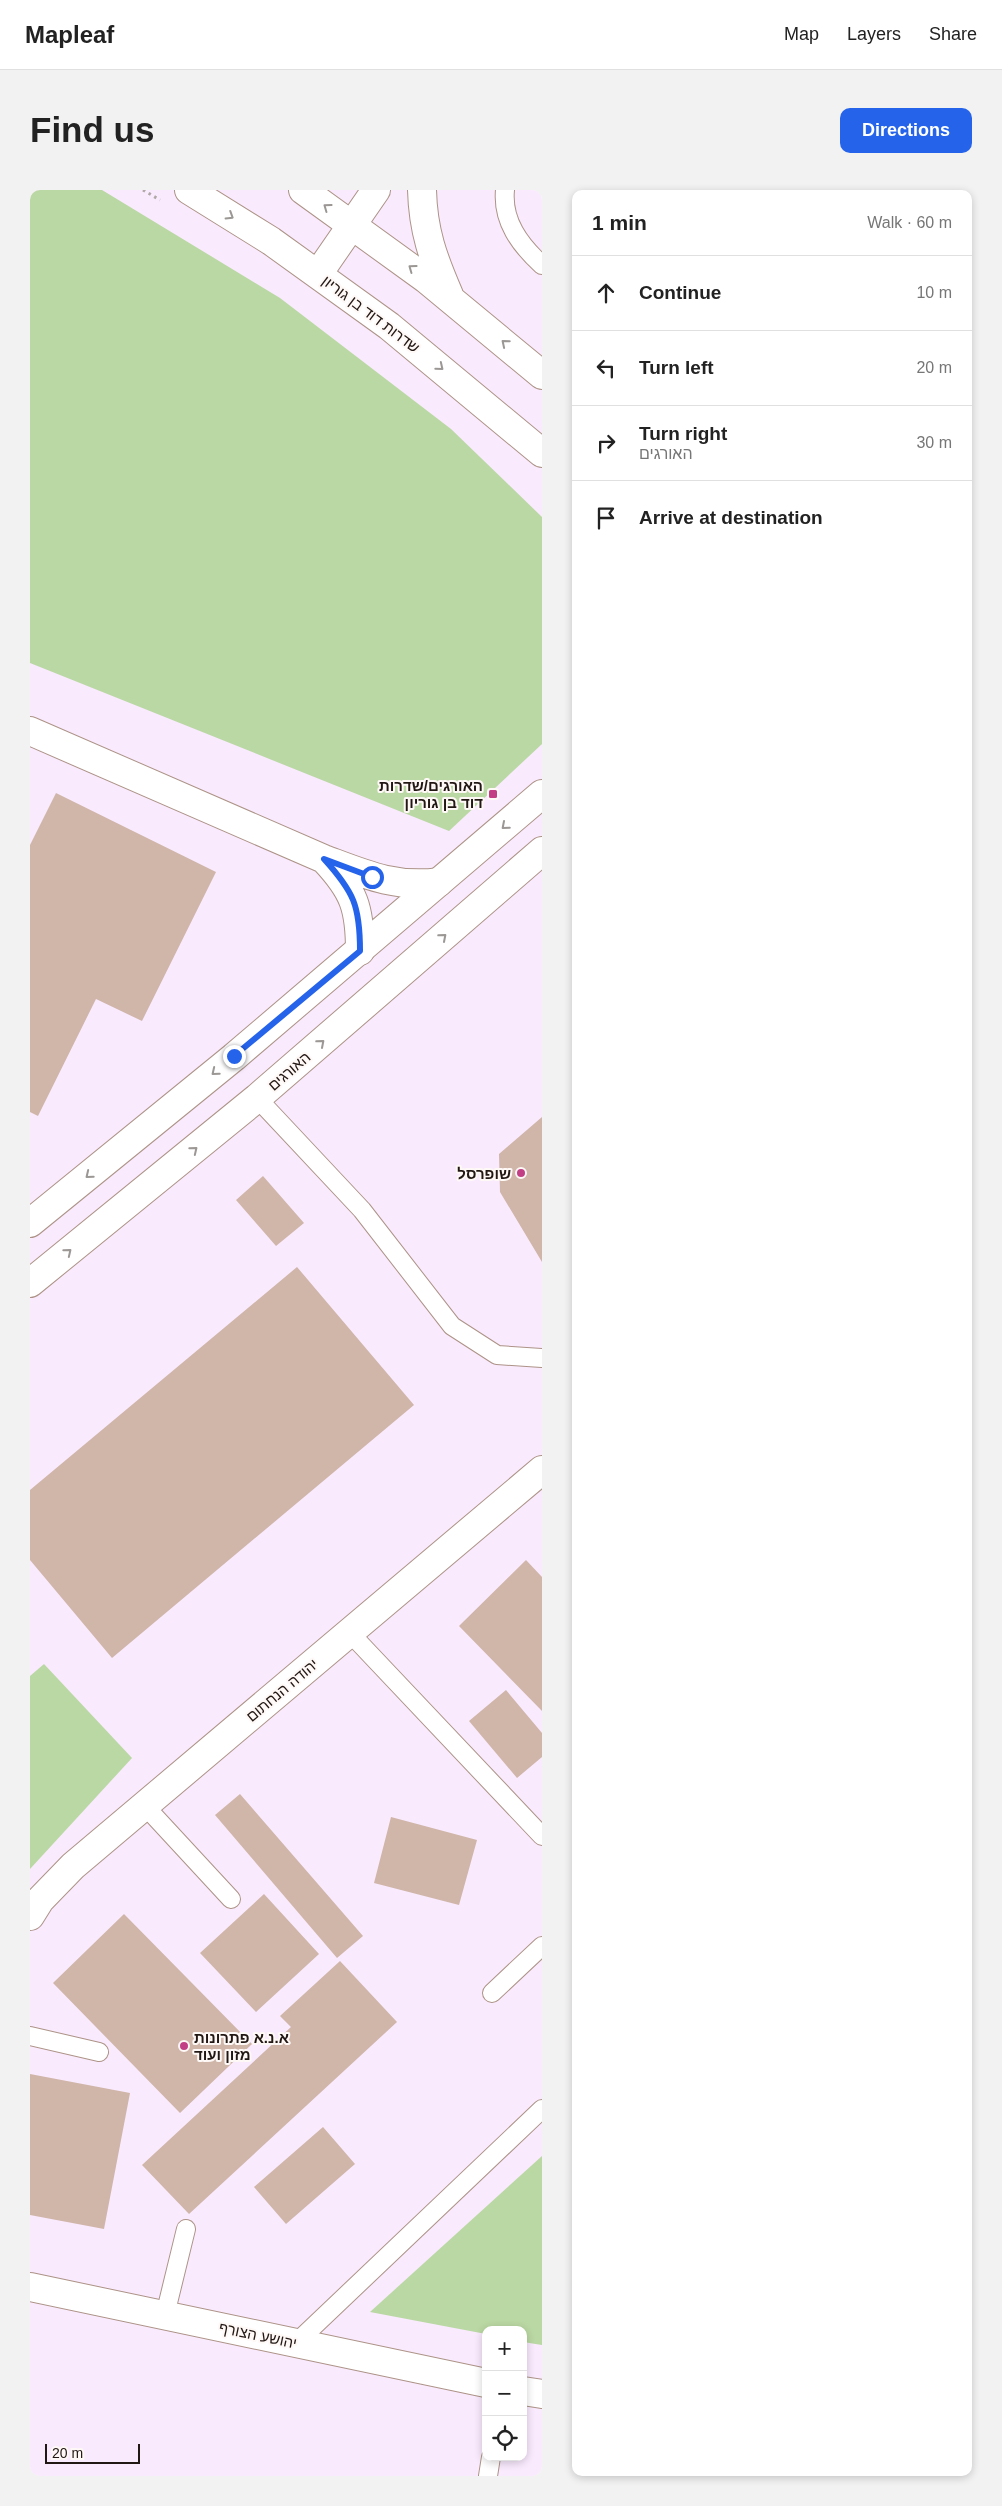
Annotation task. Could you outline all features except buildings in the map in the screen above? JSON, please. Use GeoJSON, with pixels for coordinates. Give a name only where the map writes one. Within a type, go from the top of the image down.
{"type":"FeatureCollection","features":[{"type":"Feature","properties":{"kind":"street","name":"שדרות דוד בן גוריון"},"geometry":{"type":"LineString","coordinates":[[189,190],[272,241],[390,326],[542,453]]}},
{"type":"Feature","properties":{"kind":"street"},"geometry":{"type":"LineString","coordinates":[[303,190],[450,298],[542,374]]}},
{"type":"Feature","properties":{"kind":"street"},"geometry":{"type":"LineString","coordinates":[[318,274],[376,190]]}},
{"type":"Feature","properties":{"kind":"street"},"geometry":{"type":"LineString","coordinates":[[422,190],[422,208],[429,247],[450,298]]}},
{"type":"Feature","properties":{"kind":"street"},"geometry":{"type":"LineString","coordinates":[[30,731],[324,859],[393,883],[439,882]]}},
{"type":"Feature","properties":{"kind":"street"},"geometry":{"type":"LineString","coordinates":[[30,1222],[360,951],[542,794]]}},
{"type":"Feature","properties":{"kind":"street","name":"האורגים"},"geometry":{"type":"LineString","coordinates":[[30,1283],[257,1098],[542,851]]}},
{"type":"Feature","properties":{"kind":"street"},"geometry":{"type":"LineString","coordinates":[[324,859],[345,882],[353,899],[358,918],[360,951]]}},
{"type":"Feature","properties":{"kind":"street","name":"יהודה הנחתום"},"geometry":{"type":"LineString","coordinates":[[30,1916],[40,1900],[73,1866],[542,1470]]}},
{"type":"Feature","properties":{"kind":"street","name":"יהושע הצורף"},"geometry":{"type":"LineString","coordinates":[[30,2287],[482,2382]]}},
{"type":"Feature","properties":{"kind":"street"},"geometry":{"type":"LineString","coordinates":[[527,2391],[542,2394]]}},
{"type":"Feature","properties":{"kind":"lane"},"geometry":{"type":"LineString","coordinates":[[506,190],[504,203],[513,231],[530,253],[542,264]]}},
{"type":"Feature","properties":{"kind":"lane"},"geometry":{"type":"LineString","coordinates":[[257,1098],[362,1210],[452,1326],[496,1355],[542,1358]]}},
{"type":"Feature","properties":{"kind":"lane"},"geometry":{"type":"LineString","coordinates":[[350,1633],[542,1836]]}},
{"type":"Feature","properties":{"kind":"lane"},"geometry":{"type":"LineString","coordinates":[[145,1806],[231,1899]]}},
{"type":"Feature","properties":{"kind":"lane"},"geometry":{"type":"LineString","coordinates":[[492,1993],[542,1946]]}},
{"type":"Feature","properties":{"kind":"lane"},"geometry":{"type":"LineString","coordinates":[[30,2036],[99,2052]]}},
{"type":"Feature","properties":{"kind":"lane"},"geometry":{"type":"LineString","coordinates":[[296,2343],[542,2109]]}},
{"type":"Feature","properties":{"kind":"lane"},"geometry":{"type":"LineString","coordinates":[[165,2315],[186,2228]]}},
{"type":"Feature","properties":{"kind":"lane"},"geometry":{"type":"LineString","coordinates":[[488,2476],[490,2461]]}},
{"type":"Feature","properties":{"kind":"shaded area"},"geometry":{"type":"Polygon","coordinates":[[[30,190],[542,190],[542,2476],[30,2476],[30,190]]]}},
{"type":"Feature","properties":{"kind":"green space"},"geometry":{"type":"Polygon","coordinates":[[[30,190],[102,190],[280,298],[451,429],[542,517],[542,744],[449,831],[30,663],[30,190]]]}},
{"type":"Feature","properties":{"kind":"green space"},"geometry":{"type":"Polygon","coordinates":[[[44,1664],[132,1758],[30,1869],[30,1676],[44,1664]]]}},
{"type":"Feature","properties":{"kind":"green space"},"geometry":{"type":"Polygon","coordinates":[[[542,2156],[542,2345],[527,2343],[527,2326],[482,2326],[482,2333],[370,2312],[542,2156]]]}},
{"type":"Feature","properties":{"kind":"place","name":"האורגים/שדרות דוד בן גוריון"},"geometry":{"type":"Point","coordinates":[493,794]}},
{"type":"Feature","properties":{"kind":"place","name":"שופרסל"},"geometry":{"type":"Point","coordinates":[521,1173]}},
{"type":"Feature","properties":{"kind":"place","name":"א.נ.א פתרונות מזון ועוד"},"geometry":{"type":"Point","coordinates":[184,2046]}},
{"type":"Feature","properties":{"kind":"route"},"geometry":{"type":"LineString","coordinates":[[234,1056],[360,951],[358,918],[353,899],[345,882],[324,859],[372,877]]}}]}
